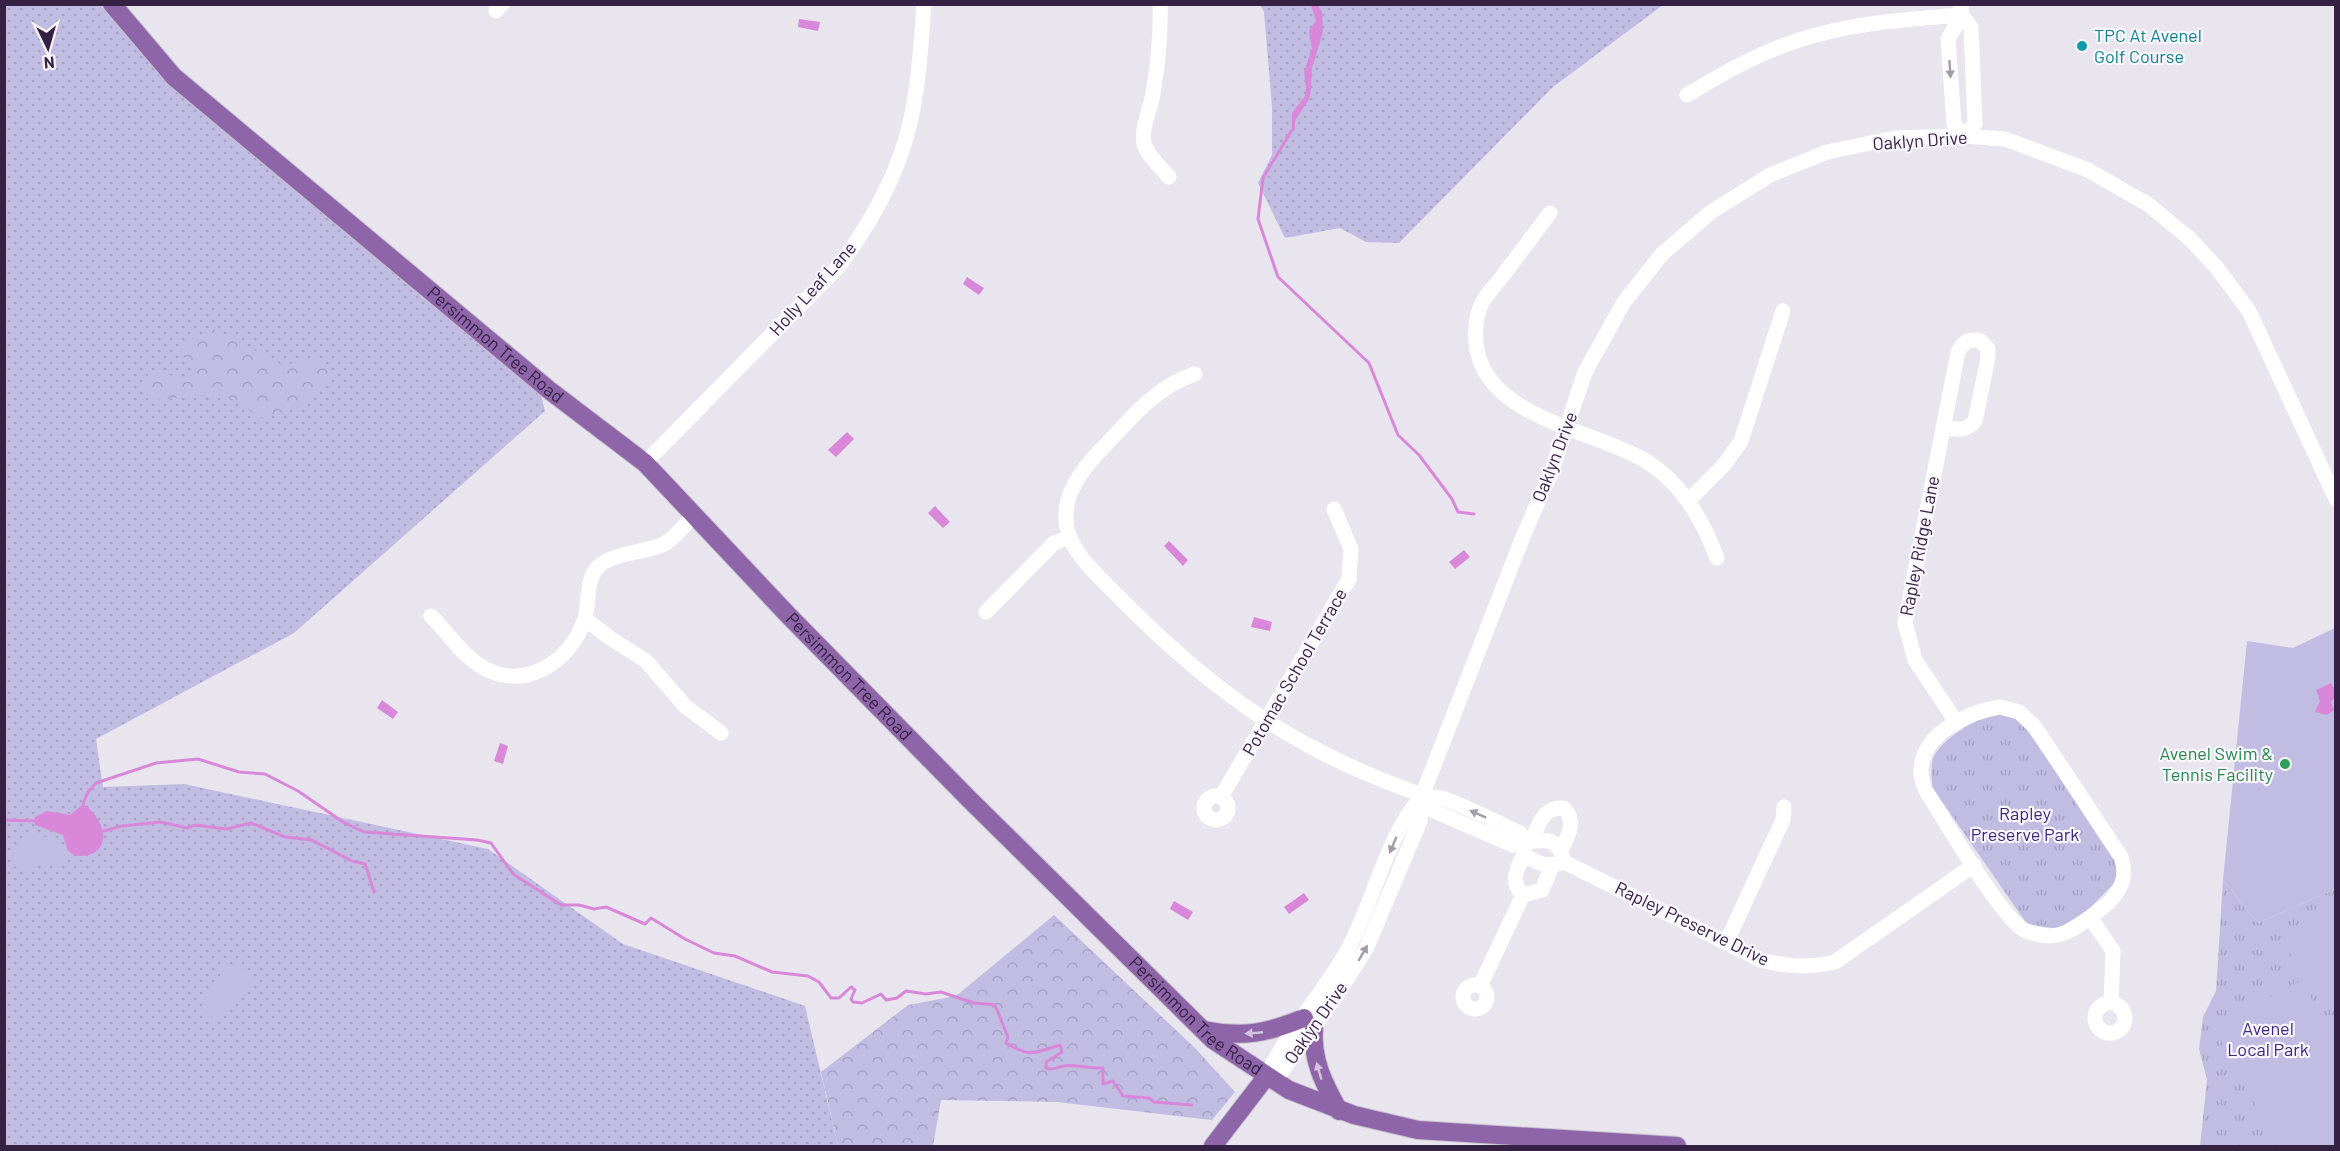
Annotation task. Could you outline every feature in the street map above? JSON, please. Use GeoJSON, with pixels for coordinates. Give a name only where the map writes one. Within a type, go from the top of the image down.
{"type":"FeatureCollection","features":[{"type":"Feature","properties":{"kind":"main road","name":"Persimmon Tree Road"},"geometry":{"type":"LineString","coordinates":[[112,4],[174,77],[549,390],[645,463],[789,616],[969,799],[1213,1040],[1289,1090],[1339,1111],[1418,1130],[1677,1146]]}},
{"type":"Feature","properties":{"kind":"main road"},"geometry":{"type":"LineString","coordinates":[[1202,1029],[1230,1036],[1269,1032],[1309,1023],[1321,1080],[1339,1111]]}},
{"type":"Feature","properties":{"kind":"main road"},"geometry":{"type":"LineString","coordinates":[[1213,1146],[1266,1077]]}},
{"type":"Feature","properties":{"kind":"street","name":"Holly Leaf Lane"},"geometry":{"type":"LineString","coordinates":[[645,463],[839,266],[865,230],[897,166],[910,123],[918,74],[924,4]]}},
{"type":"Feature","properties":{"kind":"street"},"geometry":{"type":"LineString","coordinates":[[1161,4],[1160,40],[1153,94],[1144,128],[1144,143],[1147,151],[1169,177]]}},
{"type":"Feature","properties":{"kind":"street"},"geometry":{"type":"LineString","coordinates":[[1688,94],[1736,66],[1816,35],[1876,22],[1962,10]]}},
{"type":"Feature","properties":{"kind":"street"},"geometry":{"type":"LineString","coordinates":[[1962,10],[1971,27],[1974,124],[1964,136],[1954,124],[1948,39],[1962,10]]}},
{"type":"Feature","properties":{"kind":"street","name":"Oaklyn Drive"},"geometry":{"type":"LineString","coordinates":[[1266,1077],[1282,1071],[1309,1023],[1366,949],[1420,821],[1422,796],[1567,427],[1585,372],[1624,302],[1662,254],[1711,212],[1770,175],[1827,152],[1895,138],[1964,136],[2005,139],[2088,170],[2149,205],[2190,239],[2217,268],[2249,311],[2336,499]]}},
{"type":"Feature","properties":{"kind":"street"},"geometry":{"type":"LineString","coordinates":[[1551,213],[1482,304],[1475,331],[1477,356],[1488,380],[1509,401],[1647,462],[1676,484],[1705,527],[1717,558]]}},
{"type":"Feature","properties":{"kind":"street"},"geometry":{"type":"LineString","coordinates":[[1688,501],[1724,465],[1741,441],[1783,311]]}},
{"type":"Feature","properties":{"kind":"street","name":"Rapley Ridge Lane"},"geometry":{"type":"LineString","coordinates":[[1943,428],[1959,430],[1968,428],[1975,421],[1988,358],[1988,349],[1981,341],[1971,339],[1962,343],[1958,352],[1943,428],[1905,623],[1915,660],[1957,723]]}},
{"type":"Feature","properties":{"kind":"street"},"geometry":{"type":"LineString","coordinates":[[986,612],[1054,543],[1070,537],[1068,500],[1070,490],[1082,470],[1157,393],[1177,379],[1195,374]]}},
{"type":"Feature","properties":{"kind":"street","name":"Potomac School Terrace"},"geometry":{"type":"LineString","coordinates":[[1221,797],[1342,595],[1349,579],[1351,549],[1334,509]]}},
{"type":"Feature","properties":{"kind":"street"},"geometry":{"type":"LineString","coordinates":[[431,616],[478,665],[495,674],[511,677],[534,673],[562,659],[578,637],[585,619],[588,590],[597,568],[612,558],[638,554],[665,544],[695,514]]}},
{"type":"Feature","properties":{"kind":"street","name":"Rapley Preserve Drive"},"geometry":{"type":"LineString","coordinates":[[1070,537],[1091,568],[1151,629],[1215,685],[1267,721],[1320,752],[1422,796],[1432,810],[1512,845],[1527,845],[1548,840],[1559,860],[1761,960],[1785,967],[1812,967],[1835,962],[1974,865]]}},
{"type":"Feature","properties":{"kind":"street"},"geometry":{"type":"LineString","coordinates":[[585,619],[646,661],[685,706],[721,733]]}},
{"type":"Feature","properties":{"kind":"street"},"geometry":{"type":"LineString","coordinates":[[2000,707],[2019,712],[2034,726],[2121,857],[2126,875],[2118,890],[2105,905],[2070,932],[2049,936],[2024,930],[2001,906],[1926,791],[1921,773],[1926,751],[1942,732],[1957,723],[1980,710],[2000,707]]}},
{"type":"Feature","properties":{"kind":"street"},"geometry":{"type":"LineString","coordinates":[[1480,986],[1523,895],[1542,890],[1559,860],[1572,825],[1571,815],[1564,808],[1553,807],[1545,812],[1527,845],[1514,879],[1516,887],[1523,895]]}},
{"type":"Feature","properties":{"kind":"street"},"geometry":{"type":"LineString","coordinates":[[1726,943],[1783,820],[1784,807]]}},
{"type":"Feature","properties":{"kind":"street","name":"Rapley Preserve Drive"},"geometry":{"type":"LineString","coordinates":[[1527,845],[1538,864],[1559,860]]}},
{"type":"Feature","properties":{"kind":"street"},"geometry":{"type":"LineString","coordinates":[[2090,916],[2113,951],[2111,1003]]}},
{"type":"Feature","properties":{"kind":"green space"},"geometry":{"type":"Polygon","coordinates":[[[5,5],[100,5],[174,83],[539,387],[545,411],[294,633],[96,739],[103,787],[184,784],[488,849],[623,944],[805,1006],[838,1146],[5,1146],[5,5]]]}},
{"type":"Feature","properties":{"kind":"green space"},"geometry":{"type":"Polygon","coordinates":[[[1260,5],[1663,5],[1553,87],[1399,243],[1366,242],[1340,228],[1285,238],[1258,183],[1272,155],[1272,107],[1264,12],[1260,5]]]}},
{"type":"Feature","properties":{"kind":"green space"},"geometry":{"type":"Polygon","coordinates":[[[214,329],[282,365],[320,359],[329,368],[330,382],[297,406],[277,414],[257,418],[247,407],[223,397],[198,396],[156,400],[143,390],[147,376],[159,370],[181,380],[194,368],[176,349],[190,339],[214,329]]]}},
{"type":"Feature","properties":{"kind":"green space","name":"Avenel Swim & Tennis Facility"},"geometry":{"type":"Polygon","coordinates":[[[2335,628],[2335,889],[2258,923],[2223,880],[2247,641],[2293,648],[2335,628]]]}},
{"type":"Feature","properties":{"kind":"green space","name":"Rapley Preserve Park"},"geometry":{"type":"Polygon","coordinates":[[[1991,714],[2013,716],[2022,723],[2114,854],[2119,878],[2088,910],[2057,929],[2027,924],[1932,787],[1932,762],[1940,747],[1965,727],[1991,714]]]}},
{"type":"Feature","properties":{"kind":"green space"},"geometry":{"type":"Polygon","coordinates":[[[35,834],[49,838],[64,849],[64,857],[53,866],[39,862],[27,869],[13,866],[11,860],[13,850],[25,839],[35,834]]]}},
{"type":"Feature","properties":{"kind":"green space","name":"Avenel Local Park"},"geometry":{"type":"Polygon","coordinates":[[[2223,880],[2258,923],[2335,889],[2335,1146],[2200,1146],[2207,1080],[2199,1049],[2203,1017],[2216,991],[2223,880]]]}},
{"type":"Feature","properties":{"kind":"green space"},"geometry":{"type":"Polygon","coordinates":[[[2335,897],[2335,996],[2279,944],[2306,915],[2335,897]]]}},
{"type":"Feature","properties":{"kind":"green space"},"geometry":{"type":"Polygon","coordinates":[[[1054,915],[1195,1048],[1235,1092],[1212,1120],[1057,1102],[941,1100],[933,1146],[838,1146],[821,1072],[908,1005],[956,996],[1054,915]]]}},
{"type":"Feature","properties":{"kind":"green space"},"geometry":{"type":"Polygon","coordinates":[[[222,961],[253,973],[253,982],[247,986],[226,1014],[216,1020],[200,1009],[209,991],[218,987],[222,961]]]}},
{"type":"Feature","properties":{"kind":"green space"},"geometry":{"type":"Polygon","coordinates":[[[2302,980],[2335,1043],[2335,1146],[2277,1146],[2214,1027],[2302,980]]]}},
{"type":"Feature","properties":{"kind":"shaded area"},"geometry":{"type":"Polygon","coordinates":[[[1311,5],[1317,5],[1322,11],[1323,32],[1312,68],[1309,99],[1295,121],[1295,130],[1292,130],[1292,113],[1305,96],[1304,72],[1312,48],[1309,31],[1316,21],[1311,5]]]}},
{"type":"Feature","properties":{"kind":"shaded area"},"geometry":{"type":"Polygon","coordinates":[[[799,19],[820,22],[818,31],[798,27],[799,19]]]}},
{"type":"Feature","properties":{"kind":"shaded area"},"geometry":{"type":"Polygon","coordinates":[[[967,277],[984,288],[979,295],[963,284],[967,277]]]}},
{"type":"Feature","properties":{"kind":"shaded area"},"geometry":{"type":"Polygon","coordinates":[[[847,432],[854,439],[836,457],[828,450],[847,432]]]}},
{"type":"Feature","properties":{"kind":"shaded area"},"geometry":{"type":"Polygon","coordinates":[[[935,506],[950,522],[943,528],[928,513],[935,506]]]}},
{"type":"Feature","properties":{"kind":"shaded area"},"geometry":{"type":"Polygon","coordinates":[[[1169,541],[1188,560],[1183,566],[1164,546],[1169,541]]]}},
{"type":"Feature","properties":{"kind":"shaded area"},"geometry":{"type":"Polygon","coordinates":[[[1464,550],[1470,557],[1455,569],[1449,562],[1464,550]]]}},
{"type":"Feature","properties":{"kind":"shaded area"},"geometry":{"type":"Polygon","coordinates":[[[1254,617],[1272,622],[1270,631],[1251,627],[1254,617]]]}},
{"type":"Feature","properties":{"kind":"shaded area"},"geometry":{"type":"Polygon","coordinates":[[[2331,683],[2335,690],[2335,697],[2331,702],[2334,710],[2327,715],[2315,712],[2320,701],[2316,690],[2331,683]]]}},
{"type":"Feature","properties":{"kind":"shaded area"},"geometry":{"type":"Polygon","coordinates":[[[382,700],[398,712],[393,719],[377,708],[382,700]]]}},
{"type":"Feature","properties":{"kind":"shaded area"},"geometry":{"type":"Polygon","coordinates":[[[500,743],[508,746],[503,764],[494,761],[500,743]]]}},
{"type":"Feature","properties":{"kind":"shaded area"},"geometry":{"type":"Polygon","coordinates":[[[83,804],[98,819],[102,828],[102,845],[97,851],[88,855],[76,856],[68,851],[63,835],[35,825],[35,817],[47,811],[70,815],[83,804]]]}},
{"type":"Feature","properties":{"kind":"shaded area"},"geometry":{"type":"Polygon","coordinates":[[[1304,893],[1309,900],[1289,914],[1284,907],[1304,893]]]}},
{"type":"Feature","properties":{"kind":"shaded area"},"geometry":{"type":"Polygon","coordinates":[[[1174,901],[1193,912],[1188,920],[1170,909],[1174,901]]]}},
{"type":"Feature","properties":{"kind":"waterway"},"geometry":{"type":"LineString","coordinates":[[1292,130],[1263,178],[1258,219],[1278,277],[1369,363],[1398,435],[1419,455],[1452,499],[1458,512],[1474,514]]}},
{"type":"Feature","properties":{"kind":"waterway"},"geometry":{"type":"LineString","coordinates":[[83,804],[88,792],[96,783],[156,763],[198,759],[239,772],[265,774],[298,791],[343,822],[364,832],[491,843],[513,874],[561,905],[579,905],[594,909],[606,907],[645,924],[651,918],[685,939],[714,953],[735,956],[772,972],[808,976],[819,982],[831,998],[839,998],[851,987],[855,990],[851,999],[853,1002],[862,1003],[881,994],[886,1000],[897,998],[906,991],[926,994],[941,992],[974,1003],[995,1005],[1008,1037],[1006,1043],[1021,1051],[1032,1053],[1060,1045],[1062,1052],[1046,1062],[1046,1068],[1053,1069],[1062,1066],[1103,1068],[1103,1084],[1113,1081],[1123,1096],[1149,1098],[1154,1102],[1192,1105]]}},
{"type":"Feature","properties":{"kind":"waterway"},"geometry":{"type":"LineString","coordinates":[[4,820],[35,821]]}},
{"type":"Feature","properties":{"kind":"waterway"},"geometry":{"type":"LineString","coordinates":[[104,831],[122,826],[161,822],[187,828],[195,825],[226,829],[251,823],[285,837],[312,840],[352,861],[365,864],[374,892]]}},
{"type":"Feature","properties":{"kind":"place","name":"TPC At Avenel Golf Course"},"geometry":{"type":"Point","coordinates":[2082,46]}},
{"type":"Feature","properties":{"kind":"place","name":"Avenel Swim & Tennis Facility"},"geometry":{"type":"Point","coordinates":[2285,764]}}]}
